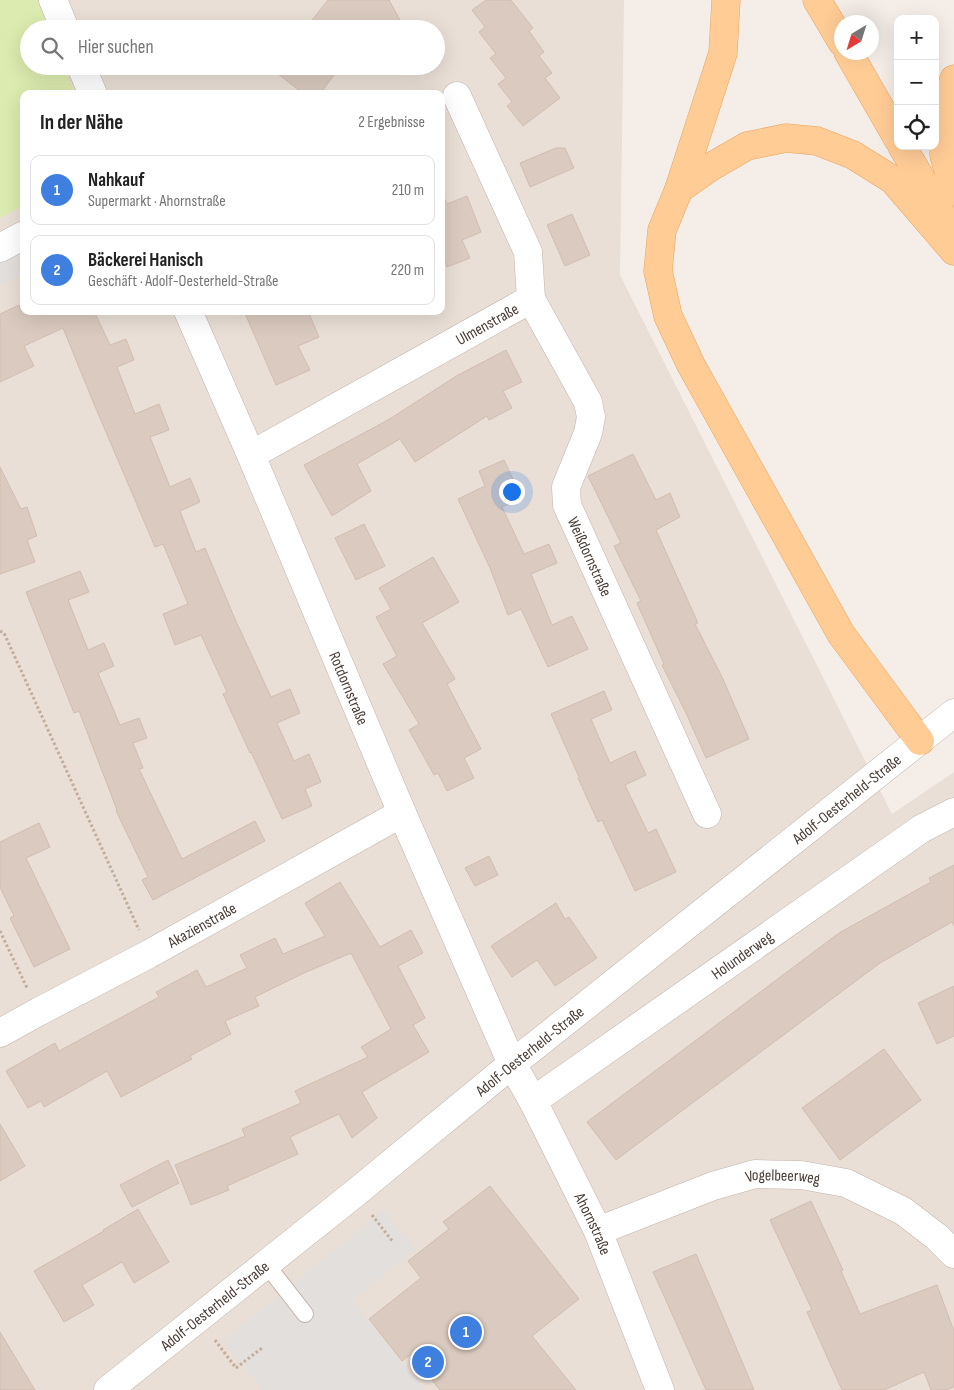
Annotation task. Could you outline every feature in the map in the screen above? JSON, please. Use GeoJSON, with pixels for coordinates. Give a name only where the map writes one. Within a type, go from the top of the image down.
{"type":"FeatureCollection","features":[{"type":"Feature","properties":{"kind":"main road"},"geometry":{"type":"LineString","coordinates":[[726,0],[723,53],[679,189],[662,230],[658,272],[668,316],[691,365],[841,634],[920,741]]}},
{"type":"Feature","properties":{"kind":"main road"},"geometry":{"type":"LineString","coordinates":[[817,0],[834,29]]}},
{"type":"Feature","properties":{"kind":"main road"},"geometry":{"type":"LineString","coordinates":[[853,60],[894,132]]}},
{"type":"Feature","properties":{"kind":"main road"},"geometry":{"type":"LineString","coordinates":[[954,79],[944,112],[944,155],[954,191]]}},
{"type":"Feature","properties":{"kind":"main road"},"geometry":{"type":"LineString","coordinates":[[679,189],[709,168],[747,146],[786,138],[817,141],[854,156],[893,180],[954,251]]}},
{"type":"Feature","properties":{"kind":"main road"},"geometry":{"type":"LineString","coordinates":[[904,150],[954,237]]}},
{"type":"Feature","properties":{"kind":"street"},"geometry":{"type":"LineString","coordinates":[[53,0],[61,20]]}},
{"type":"Feature","properties":{"kind":"street"},"geometry":{"type":"LineString","coordinates":[[85,75],[91,90]]}},
{"type":"Feature","properties":{"kind":"street","name":"Ulmenstraße"},"geometry":{"type":"LineString","coordinates":[[251,454],[532,299],[528,252],[456,96]]}},
{"type":"Feature","properties":{"kind":"street"},"geometry":{"type":"LineString","coordinates":[[0,248],[20,237]]}},
{"type":"Feature","properties":{"kind":"street","name":"Weißdornstraße"},"geometry":{"type":"LineString","coordinates":[[532,299],[588,402],[591,417],[588,433],[566,487],[566,505],[707,814]]}},
{"type":"Feature","properties":{"kind":"street","name":"Rotdornstraße"},"geometry":{"type":"LineString","coordinates":[[190,315],[251,454],[402,814],[512,1064]]}},
{"type":"Feature","properties":{"kind":"street","name":"Adolf-Oesterheld-Straße"},"geometry":{"type":"LineString","coordinates":[[108,1390],[354,1194],[512,1064],[954,713]]}},
{"type":"Feature","properties":{"kind":"street","name":"Holunderweg"},"geometry":{"type":"LineString","coordinates":[[533,1101],[921,829],[954,812]]}},
{"type":"Feature","properties":{"kind":"street","name":"Akazienstraße"},"geometry":{"type":"LineString","coordinates":[[0,1033],[149,954],[402,814]]}},
{"type":"Feature","properties":{"kind":"street","name":"Ahornstraße"},"geometry":{"type":"LineString","coordinates":[[512,1064],[533,1101],[598,1231],[660,1390]]}},
{"type":"Feature","properties":{"kind":"street","name":"Vogelbeerweg"},"geometry":{"type":"LineString","coordinates":[[598,1231],[714,1186],[747,1176],[755,1174],[801,1175],[846,1183],[903,1211],[937,1236],[954,1254]]}},
{"type":"Feature","properties":{"kind":"lane"},"geometry":{"type":"LineString","coordinates":[[266,1264],[304,1314]]}},
{"type":"Feature","properties":{"kind":"path"},"geometry":{"type":"LineString","coordinates":[[0,631],[4,633],[149,954]]}},
{"type":"Feature","properties":{"kind":"path"},"geometry":{"type":"LineString","coordinates":[[0,931],[38,1012]]}},
{"type":"Feature","properties":{"kind":"path"},"geometry":{"type":"LineString","coordinates":[[354,1194],[393,1242]]}},
{"type":"Feature","properties":{"kind":"path"},"geometry":{"type":"LineString","coordinates":[[198,1318],[236,1368],[262,1348]]}},
{"type":"Feature","properties":{"kind":"shaded area"},"geometry":{"type":"Polygon","coordinates":[[[0,0],[624,0],[620,275],[892,814],[954,772],[954,1390],[0,1390],[0,0]]]}},
{"type":"Feature","properties":{"kind":"shaded area"},"geometry":{"type":"Polygon","coordinates":[[[20,245],[20,275],[0,286],[0,256],[20,245]]]}},
{"type":"Feature","properties":{"kind":"shaded area"},"geometry":{"type":"Polygon","coordinates":[[[384,1210],[416,1249],[352,1301],[424,1390],[263,1390],[223,1341],[384,1210]]]}},
{"type":"Feature","properties":{"kind":"green space"},"geometry":{"type":"Polygon","coordinates":[[[0,0],[37,0],[45,20],[20,20],[20,75],[68,75],[73,90],[20,90],[20,207],[0,218],[0,0]]]}},
{"type":"Feature","properties":{"kind":"building"},"geometry":{"type":"Polygon","coordinates":[[[328,0],[389,0],[400,20],[312,20],[328,0]]]}},
{"type":"Feature","properties":{"kind":"building"},"geometry":{"type":"Polygon","coordinates":[[[486,0],[511,0],[533,28],[529,31],[544,52],[539,56],[552,73],[545,78],[560,98],[523,126],[507,106],[512,102],[498,84],[506,78],[490,58],[496,54],[479,32],[485,27],[472,10],[486,0]]]}},
{"type":"Feature","properties":{"kind":"building"},"geometry":{"type":"Polygon","coordinates":[[[279,75],[334,75],[323,90],[299,90],[279,75]]]}},
{"type":"Feature","properties":{"kind":"building"},"geometry":{"type":"Polygon","coordinates":[[[556,148],[565,148],[574,168],[530,187],[520,163],[556,148]]]}},
{"type":"Feature","properties":{"kind":"building"},"geometry":{"type":"Polygon","coordinates":[[[467,196],[481,232],[462,240],[470,258],[447,267],[445,262],[445,200],[447,204],[467,196]]]}},
{"type":"Feature","properties":{"kind":"building"},"geometry":{"type":"Polygon","coordinates":[[[572,214],[590,255],[565,266],[547,225],[572,214]]]}},
{"type":"Feature","properties":{"kind":"building"},"geometry":{"type":"Polygon","coordinates":[[[19,305],[20,315],[96,315],[110,345],[126,339],[134,360],[117,367],[135,414],[159,404],[169,430],[150,437],[170,487],[190,478],[200,502],[180,511],[196,552],[205,548],[271,697],[290,689],[300,713],[277,723],[294,761],[309,754],[321,782],[305,789],[312,806],[282,819],[223,694],[227,692],[201,635],[175,645],[163,614],[188,604],[163,544],[155,547],[63,328],[24,346],[34,366],[0,382],[0,314],[19,305]]]}},
{"type":"Feature","properties":{"kind":"building"},"geometry":{"type":"Polygon","coordinates":[[[246,315],[310,315],[319,337],[298,346],[310,370],[276,385],[246,315]]]}},
{"type":"Feature","properties":{"kind":"building"},"geometry":{"type":"Polygon","coordinates":[[[506,350],[522,382],[503,391],[512,408],[489,420],[487,416],[415,462],[400,439],[357,464],[371,491],[332,516],[304,465],[388,420],[458,375],[506,350]]]}},
{"type":"Feature","properties":{"kind":"building"},"geometry":{"type":"Polygon","coordinates":[[[633,454],[656,500],[670,493],[680,517],[656,530],[698,623],[695,624],[722,677],[749,739],[706,758],[662,665],[664,664],[637,603],[641,601],[614,546],[621,543],[588,476],[633,454]]]}},
{"type":"Feature","properties":{"kind":"building"},"geometry":{"type":"Polygon","coordinates":[[[504,460],[522,498],[502,507],[524,554],[549,544],[557,563],[531,574],[552,625],[572,616],[588,649],[548,667],[521,609],[508,615],[490,568],[458,499],[485,486],[479,471],[504,460]]]}},
{"type":"Feature","properties":{"kind":"building"},"geometry":{"type":"Polygon","coordinates":[[[0,467],[21,509],[27,507],[37,536],[27,540],[35,562],[0,574],[0,467]]]}},
{"type":"Feature","properties":{"kind":"building"},"geometry":{"type":"Polygon","coordinates":[[[364,524],[385,566],[356,580],[335,538],[364,524]]]}},
{"type":"Feature","properties":{"kind":"building"},"geometry":{"type":"Polygon","coordinates":[[[433,557],[459,602],[422,623],[455,679],[447,684],[481,749],[464,758],[474,778],[447,791],[438,773],[434,775],[409,730],[419,724],[383,664],[397,656],[376,617],[391,609],[379,588],[433,557]]]}},
{"type":"Feature","properties":{"kind":"building"},"geometry":{"type":"Polygon","coordinates":[[[80,571],[89,592],[68,600],[88,650],[104,643],[114,666],[98,673],[120,725],[139,718],[147,738],[133,743],[143,768],[139,769],[182,859],[255,821],[265,841],[153,900],[142,880],[148,877],[116,811],[79,711],[74,713],[26,592],[80,571]]]}},
{"type":"Feature","properties":{"kind":"building"},"geometry":{"type":"Polygon","coordinates":[[[604,691],[612,710],[591,719],[610,763],[635,751],[646,775],[625,785],[648,833],[656,829],[676,872],[635,891],[602,820],[598,822],[551,714],[604,691]]]}},
{"type":"Feature","properties":{"kind":"building"},"geometry":{"type":"Polygon","coordinates":[[[39,823],[50,847],[26,858],[70,949],[34,967],[10,918],[14,916],[0,887],[0,842],[39,823]]]}},
{"type":"Feature","properties":{"kind":"building"},"geometry":{"type":"Polygon","coordinates":[[[489,856],[498,875],[475,886],[465,868],[489,856]]]}},
{"type":"Feature","properties":{"kind":"building"},"geometry":{"type":"Polygon","coordinates":[[[954,865],[954,926],[952,922],[880,963],[616,1160],[587,1122],[839,933],[931,882],[929,878],[954,865]]]}},
{"type":"Feature","properties":{"kind":"building"},"geometry":{"type":"Polygon","coordinates":[[[340,882],[380,947],[411,930],[423,953],[398,966],[425,1018],[413,1025],[429,1052],[362,1092],[377,1118],[352,1138],[339,1114],[290,1137],[298,1154],[227,1186],[229,1190],[191,1205],[175,1165],[245,1136],[242,1129],[301,1103],[295,1091],[368,1057],[361,1047],[391,1029],[351,953],[255,997],[259,1006],[225,1021],[231,1034],[190,1056],[192,1059],[121,1097],[107,1071],[44,1107],[41,1101],[28,1108],[6,1071],[55,1043],[59,1051],[159,997],[156,992],[197,970],[206,987],[247,968],[240,955],[275,938],[283,954],[325,936],[305,903],[340,882]]]}},
{"type":"Feature","properties":{"kind":"building"},"geometry":{"type":"Polygon","coordinates":[[[556,903],[565,919],[569,917],[597,958],[555,986],[537,960],[512,977],[491,946],[556,903]]]}},
{"type":"Feature","properties":{"kind":"building"},"geometry":{"type":"Polygon","coordinates":[[[954,986],[954,1036],[937,1044],[918,1003],[954,986]]]}},
{"type":"Feature","properties":{"kind":"building"},"geometry":{"type":"Polygon","coordinates":[[[884,1049],[921,1100],[840,1160],[802,1108],[884,1049]]]}},
{"type":"Feature","properties":{"kind":"building"},"geometry":{"type":"Polygon","coordinates":[[[0,1124],[25,1166],[0,1181],[0,1124]]]}},
{"type":"Feature","properties":{"kind":"building"},"geometry":{"type":"Polygon","coordinates":[[[168,1160],[179,1183],[132,1207],[120,1185],[168,1160]]]}},
{"type":"Feature","properties":{"kind":"building"},"geometry":{"type":"Polygon","coordinates":[[[490,1186],[579,1299],[532,1336],[576,1390],[440,1390],[411,1354],[402,1361],[369,1319],[421,1278],[408,1261],[449,1229],[443,1222],[490,1186]]]}},
{"type":"Feature","properties":{"kind":"building"},"geometry":{"type":"Polygon","coordinates":[[[811,1201],[843,1270],[841,1271],[860,1314],[937,1285],[954,1331],[954,1387],[945,1390],[931,1390],[924,1372],[884,1390],[842,1390],[807,1312],[812,1310],[770,1220],[811,1201]]]}},
{"type":"Feature","properties":{"kind":"building"},"geometry":{"type":"Polygon","coordinates":[[[138,1209],[169,1262],[134,1283],[122,1262],[82,1285],[94,1305],[64,1322],[34,1271],[138,1209]]]}},
{"type":"Feature","properties":{"kind":"building"},"geometry":{"type":"Polygon","coordinates":[[[696,1254],[754,1390],[706,1390],[653,1272],[696,1254]]]}},
{"type":"Feature","properties":{"kind":"building"},"geometry":{"type":"Polygon","coordinates":[[[0,1332],[35,1390],[0,1390],[0,1332]]]}},
{"type":"Feature","properties":{"kind":"place","name":"Nahkauf"},"geometry":{"type":"Point","coordinates":[466,1332]}},
{"type":"Feature","properties":{"kind":"place","name":"Bäckerei Hanisch"},"geometry":{"type":"Point","coordinates":[428,1362]}}]}
